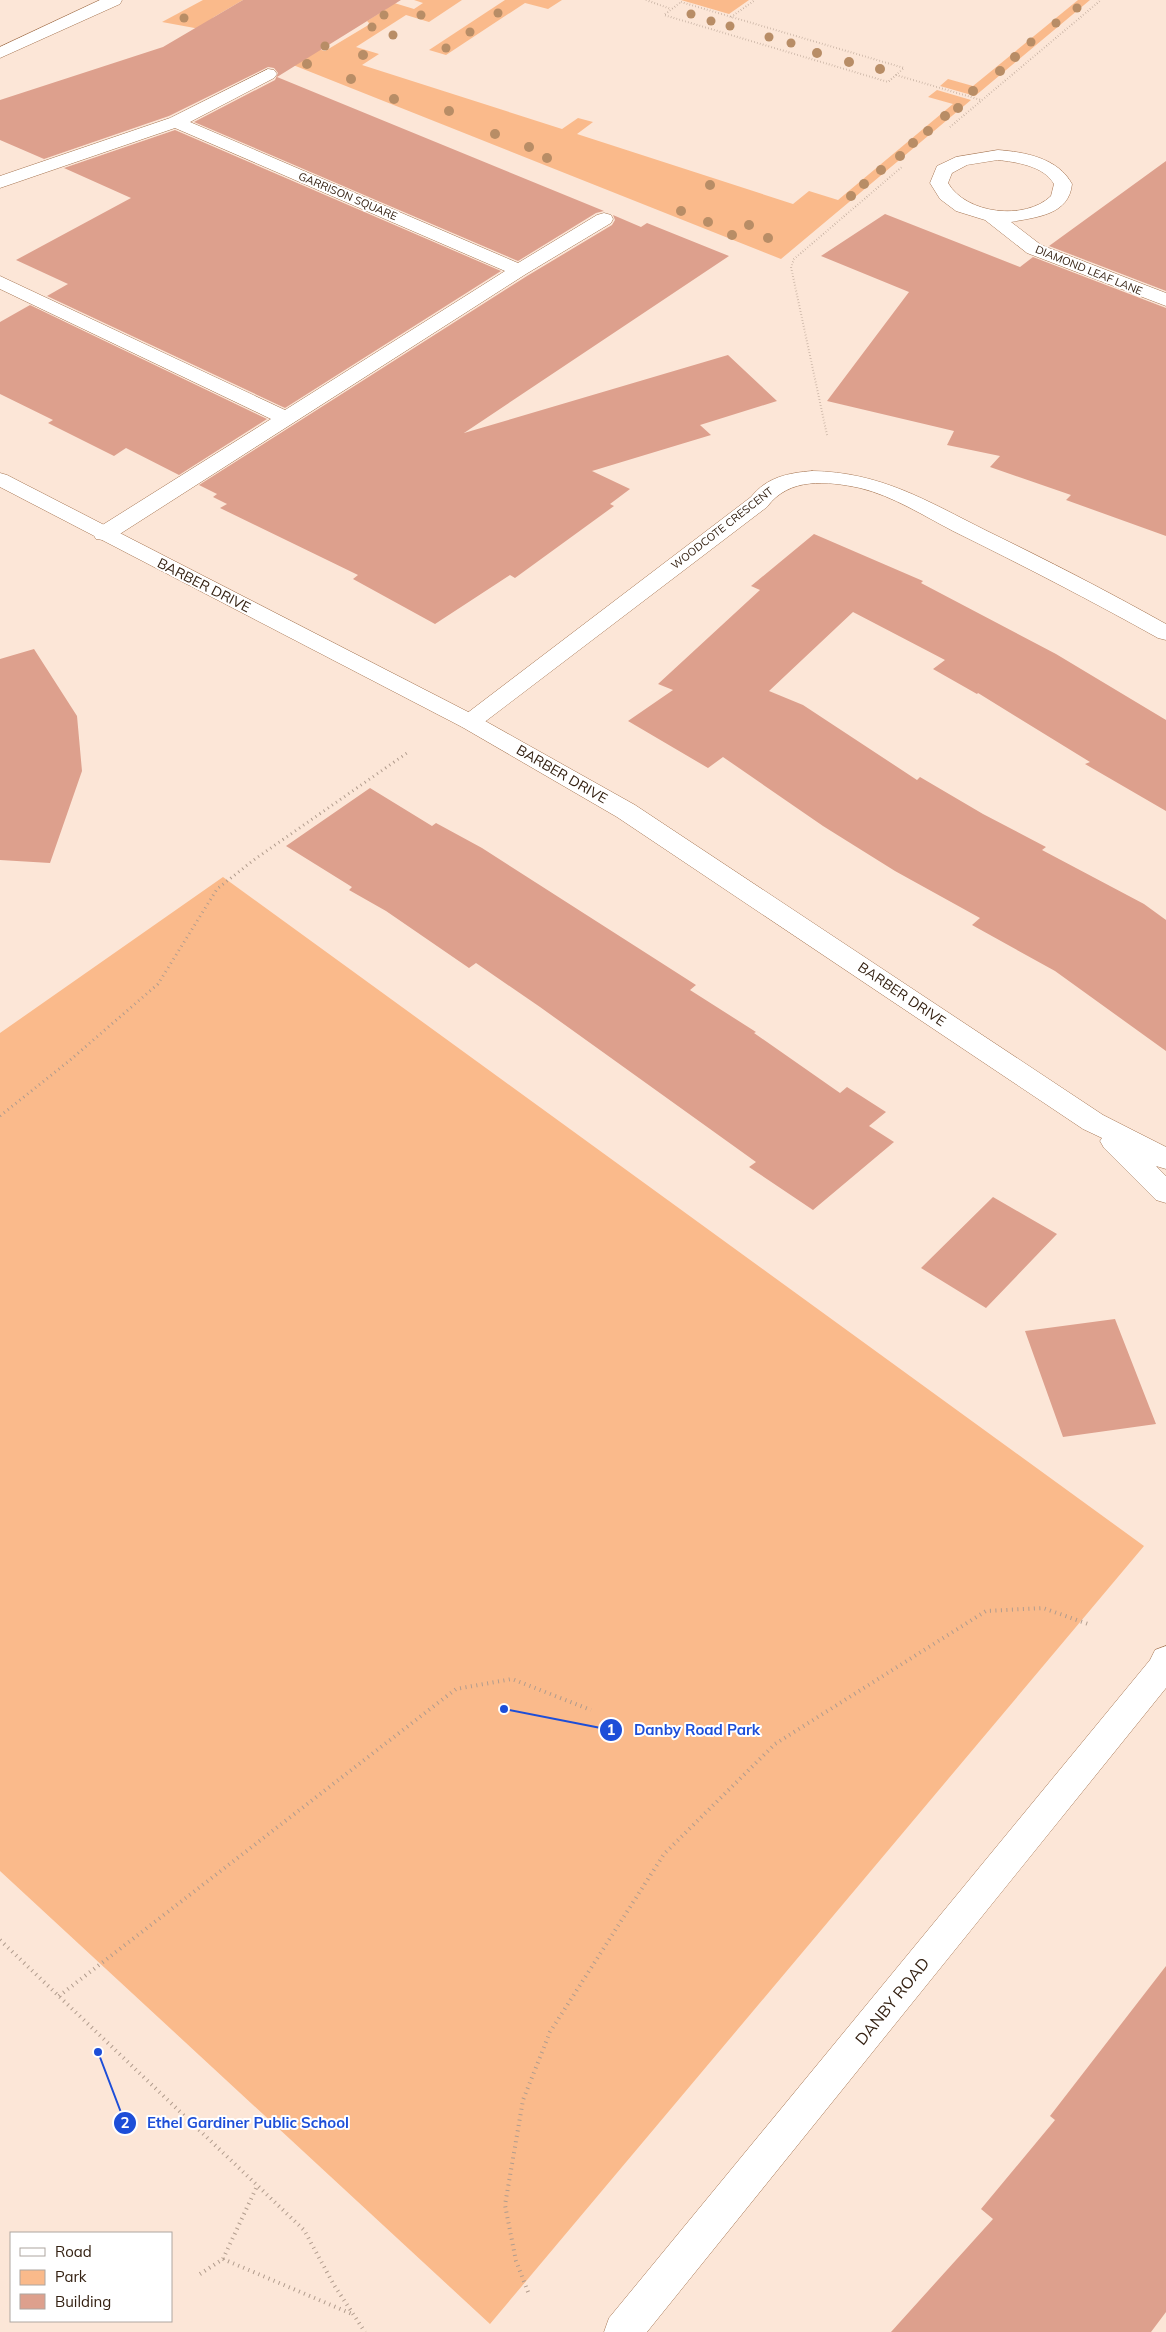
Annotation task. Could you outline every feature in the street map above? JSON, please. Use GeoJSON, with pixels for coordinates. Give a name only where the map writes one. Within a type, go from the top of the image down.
{"type":"FeatureCollection","features":[{"type":"Feature","properties":{"kind":"street"},"geometry":{"type":"LineString","coordinates":[[0,53],[114,0]]}},
{"type":"Feature","properties":{"kind":"street"},"geometry":{"type":"LineString","coordinates":[[0,182],[176,122],[268,74]]}},
{"type":"Feature","properties":{"kind":"street","name":"GARRISON SQUARE"},"geometry":{"type":"LineString","coordinates":[[176,122],[519,270]]}},
{"type":"Feature","properties":{"kind":"street","name":"DIAMOND LEAF LANE"},"geometry":{"type":"LineString","coordinates":[[992,216],[1013,216],[1033,213],[1049,208],[1059,200],[1063,189],[1061,179],[1051,170],[1037,162],[1011,156],[978,156],[961,160],[948,167],[940,176],[938,186],[944,195],[955,204],[992,216],[1034,249],[1166,300]]}},
{"type":"Feature","properties":{"kind":"street"},"geometry":{"type":"LineString","coordinates":[[104,534],[519,270],[604,219]]}},
{"type":"Feature","properties":{"kind":"street"},"geometry":{"type":"LineString","coordinates":[[0,282],[285,418]]}},
{"type":"Feature","properties":{"kind":"street","name":"WOODCOTE CRESCENT"},"geometry":{"type":"LineString","coordinates":[[470,722],[759,502],[772,487],[794,479],[834,476],[862,481],[885,489],[1068,579],[1166,634]]}},
{"type":"Feature","properties":{"kind":"street","name":"BARBER DRIVE"},"geometry":{"type":"LineString","coordinates":[[0,479],[470,722],[626,811],[1093,1122],[1166,1159]]}},
{"type":"Feature","properties":{"kind":"street","name":"BARBER DRIVE"},"geometry":{"type":"LineString","coordinates":[[1093,1122],[1166,1193]]}},
{"type":"Feature","properties":{"kind":"street","name":"DANBY ROAD"},"geometry":{"type":"LineString","coordinates":[[623,2332],[1164,1665]]}},
{"type":"Feature","properties":{"kind":"path"},"geometry":{"type":"LineString","coordinates":[[646,0],[672,9]]}},
{"type":"Feature","properties":{"kind":"path"},"geometry":{"type":"LineString","coordinates":[[730,17],[754,0]]}},
{"type":"Feature","properties":{"kind":"path"},"geometry":{"type":"LineString","coordinates":[[681,2],[904,68],[888,82],[664,15],[672,9],[681,2]]}},
{"type":"Feature","properties":{"kind":"path"},"geometry":{"type":"LineString","coordinates":[[896,75],[981,101]]}},
{"type":"Feature","properties":{"kind":"path"},"geometry":{"type":"LineString","coordinates":[[0,1116],[70,1061],[158,984],[217,889],[255,859],[407,753]]}},
{"type":"Feature","properties":{"kind":"path"},"geometry":{"type":"LineString","coordinates":[[528,2292],[516,2261],[505,2205],[523,2100],[550,2032],[664,1854],[775,1744],[986,1611],[1043,1608],[1088,1624]]}},
{"type":"Feature","properties":{"kind":"path"},"geometry":{"type":"LineString","coordinates":[[58,1996],[456,1689],[512,1679],[591,1710]]}},
{"type":"Feature","properties":{"kind":"path"},"geometry":{"type":"LineString","coordinates":[[0,1940],[304,2230],[334,2285],[365,2332]]}},
{"type":"Feature","properties":{"kind":"path"},"geometry":{"type":"LineString","coordinates":[[200,2274],[223,2259],[258,2186]]}},
{"type":"Feature","properties":{"kind":"path"},"geometry":{"type":"LineString","coordinates":[[223,2259],[353,2315]]}},
{"type":"Feature","properties":{"kind":"green space"},"geometry":{"type":"Polygon","coordinates":[[[203,0],[243,0],[214,17],[200,29],[162,22],[203,0]]]}},
{"type":"Feature","properties":{"kind":"green space"},"geometry":{"type":"Polygon","coordinates":[[[414,0],[462,0],[429,22],[406,15],[356,47],[379,54],[362,65],[562,129],[578,118],[593,122],[577,134],[793,204],[809,191],[838,200],[953,104],[928,97],[937,90],[971,100],[781,259],[283,61],[311,47],[325,51],[370,24],[367,21],[386,9],[391,2],[414,9],[423,3],[414,0]]]}},
{"type":"Feature","properties":{"kind":"green space"},"geometry":{"type":"Polygon","coordinates":[[[505,0],[562,0],[548,9],[525,3],[446,55],[429,50],[505,0]]]}},
{"type":"Feature","properties":{"kind":"green space"},"geometry":{"type":"Polygon","coordinates":[[[681,0],[749,0],[729,14],[681,0]]]}},
{"type":"Feature","properties":{"kind":"green space"},"geometry":{"type":"Polygon","coordinates":[[[1078,0],[1090,0],[975,96],[940,86],[948,79],[973,86],[1078,0]]]}},
{"type":"Feature","properties":{"kind":"green space"},"geometry":{"type":"Polygon","coordinates":[[[223,877],[1144,1546],[490,2324],[0,1871],[0,1033],[223,877]]]}},
{"type":"Feature","properties":{"kind":"building"},"geometry":{"type":"Polygon","coordinates":[[[243,0],[401,0],[277,77],[604,211],[596,213],[518,261],[194,122],[275,80],[278,73],[274,68],[268,67],[169,116],[44,159],[0,140],[0,100],[163,47],[243,0]]]}},
{"type":"Feature","properties":{"kind":"building"},"geometry":{"type":"Polygon","coordinates":[[[175,130],[501,271],[285,408],[47,296],[68,284],[16,260],[131,198],[64,168],[175,130]]]}},
{"type":"Feature","properties":{"kind":"building"},"geometry":{"type":"Polygon","coordinates":[[[1166,161],[1166,291],[1049,246],[1166,161]]]}},
{"type":"Feature","properties":{"kind":"building"},"geometry":{"type":"Polygon","coordinates":[[[885,214],[1020,267],[1033,257],[1166,308],[1166,536],[1066,500],[1071,495],[990,467],[1000,456],[947,445],[954,431],[827,401],[909,292],[821,256],[885,214]]]}},
{"type":"Feature","properties":{"kind":"building"},"geometry":{"type":"Polygon","coordinates":[[[613,215],[641,227],[647,223],[729,256],[464,433],[728,355],[777,401],[700,425],[711,435],[592,471],[630,489],[610,504],[614,506],[515,578],[510,575],[435,624],[353,579],[358,575],[220,508],[227,504],[213,497],[217,494],[199,485],[527,276],[612,225],[615,220],[613,215]]]}},
{"type":"Feature","properties":{"kind":"building"},"geometry":{"type":"Polygon","coordinates":[[[30,305],[267,419],[179,475],[126,448],[114,456],[48,423],[53,420],[0,394],[0,322],[30,305]]]}},
{"type":"Feature","properties":{"kind":"building"},"geometry":{"type":"Polygon","coordinates":[[[814,534],[923,581],[921,583],[1056,654],[1166,720],[1166,811],[1085,764],[1090,762],[978,693],[933,669],[945,660],[853,612],[769,691],[803,705],[917,780],[920,777],[983,814],[1046,847],[1042,850],[1144,904],[1166,920],[1166,1051],[1055,971],[972,925],[980,918],[895,871],[823,826],[723,757],[708,768],[628,721],[673,690],[658,684],[760,590],[751,586],[814,534]]]}},
{"type":"Feature","properties":{"kind":"building"},"geometry":{"type":"Polygon","coordinates":[[[34,649],[77,716],[82,771],[50,863],[0,860],[0,659],[34,649]]]}},
{"type":"Feature","properties":{"kind":"building"},"geometry":{"type":"Polygon","coordinates":[[[370,788],[432,826],[436,823],[482,848],[696,985],[690,990],[756,1032],[754,1033],[840,1093],[847,1087],[886,1112],[869,1126],[894,1142],[813,1210],[749,1167],[756,1162],[540,1007],[476,963],[469,968],[386,911],[349,890],[352,887],[286,846],[370,788]]]}},
{"type":"Feature","properties":{"kind":"building"},"geometry":{"type":"Polygon","coordinates":[[[993,1197],[1057,1234],[986,1308],[921,1268],[993,1197]]]}},
{"type":"Feature","properties":{"kind":"building"},"geometry":{"type":"Polygon","coordinates":[[[1115,1319],[1156,1424],[1063,1437],[1025,1331],[1115,1319]]]}},
{"type":"Feature","properties":{"kind":"building"},"geometry":{"type":"Polygon","coordinates":[[[1166,1966],[1166,2312],[1151,2332],[891,2332],[993,2219],[981,2209],[1055,2120],[1050,2116],[1166,1966]]]}},
{"type":"Feature","properties":{"kind":"place","name":"Danby Road Park"},"geometry":{"type":"Point","coordinates":[504,1709]}},
{"type":"Feature","properties":{"kind":"place","name":"Ethel Gardiner Public School"},"geometry":{"type":"Point","coordinates":[98,2052]}}]}
